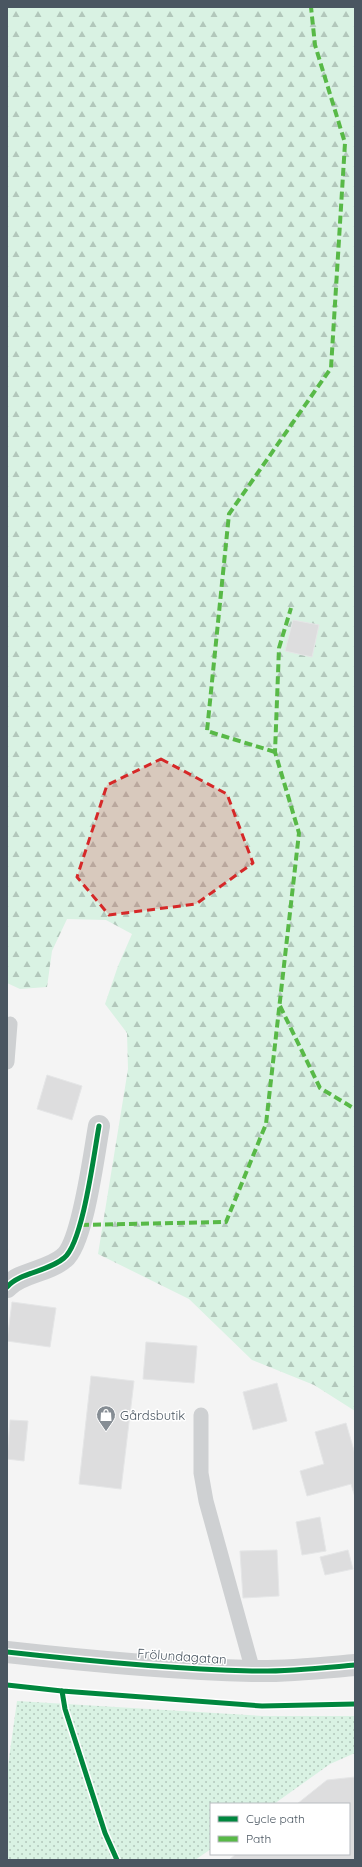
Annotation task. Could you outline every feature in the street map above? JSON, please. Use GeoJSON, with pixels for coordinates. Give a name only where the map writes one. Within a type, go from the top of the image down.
{"type":"FeatureCollection","features":[{"type":"Feature","properties":{"kind":"street"},"geometry":{"type":"LineString","coordinates":[[7,1287],[28,1275],[50,1268],[65,1257],[75,1242],[81,1226],[99,1126]]}},
{"type":"Feature","properties":{"kind":"street","name":"Frölundagatan"},"geometry":{"type":"LineString","coordinates":[[7,1652],[112,1662],[252,1671],[300,1670],[355,1666]]}},
{"type":"Feature","properties":{"kind":"lane"},"geometry":{"type":"LineString","coordinates":[[7,1062],[10,1024]]}},
{"type":"Feature","properties":{"kind":"lane","name":"Frölundagatan"},"geometry":{"type":"LineString","coordinates":[[201,1415],[201,1473],[206,1501],[252,1671]]}},
{"type":"Feature","properties":{"kind":"highlighted area"},"geometry":{"type":"Polygon","coordinates":[[[161,759],[227,794],[253,863],[196,904],[109,915],[77,877],[107,785],[161,759]]]}},
{"type":"Feature","properties":{"kind":"green space"},"geometry":{"type":"Polygon","coordinates":[[[7,7],[355,7],[355,1411],[314,1385],[252,1360],[189,1299],[98,1254],[128,1069],[127,1033],[105,1004],[118,966],[132,934],[106,920],[67,919],[52,951],[47,987],[20,989],[7,983],[7,7]]]}},
{"type":"Feature","properties":{"kind":"green space"},"geometry":{"type":"Polygon","coordinates":[[[17,1701],[263,1716],[355,1716],[355,1753],[330,1764],[275,1803],[210,1803],[210,1850],[195,1860],[7,1860],[7,1773],[17,1701]]]}},
{"type":"Feature","properties":{"kind":"building"},"geometry":{"type":"Polygon","coordinates":[[[293,620],[319,625],[312,657],[285,651],[293,620]]]}},
{"type":"Feature","properties":{"kind":"building"},"geometry":{"type":"Polygon","coordinates":[[[47,1075],[82,1086],[72,1120],[37,1109],[47,1075]]]}},
{"type":"Feature","properties":{"kind":"building"},"geometry":{"type":"Polygon","coordinates":[[[12,1302],[56,1308],[50,1347],[7,1341],[12,1302]]]}},
{"type":"Feature","properties":{"kind":"building"},"geometry":{"type":"Polygon","coordinates":[[[146,1342],[197,1346],[194,1383],[143,1379],[146,1342]]]}},
{"type":"Feature","properties":{"kind":"building","name":"Gårdsbutik"},"geometry":{"type":"Polygon","coordinates":[[[91,1376],[134,1381],[121,1489],[79,1484],[91,1376]]]}},
{"type":"Feature","properties":{"kind":"building"},"geometry":{"type":"Polygon","coordinates":[[[277,1383],[287,1421],[253,1430],[243,1392],[277,1383]]]}},
{"type":"Feature","properties":{"kind":"building"},"geometry":{"type":"Polygon","coordinates":[[[10,1420],[28,1421],[24,1461],[7,1459],[10,1420]]]}},
{"type":"Feature","properties":{"kind":"building"},"geometry":{"type":"Polygon","coordinates":[[[346,1423],[355,1454],[355,1497],[351,1484],[307,1496],[300,1471],[324,1464],[315,1432],[346,1423]]]}},
{"type":"Feature","properties":{"kind":"building"},"geometry":{"type":"Polygon","coordinates":[[[320,1517],[326,1551],[302,1555],[296,1522],[320,1517]]]}},
{"type":"Feature","properties":{"kind":"building"},"geometry":{"type":"Polygon","coordinates":[[[277,1550],[279,1596],[243,1598],[240,1551],[277,1550]]]}},
{"type":"Feature","properties":{"kind":"building"},"geometry":{"type":"Polygon","coordinates":[[[348,1550],[353,1569],[325,1575],[320,1557],[348,1550]]]}},
{"type":"Feature","properties":{"kind":"building"},"geometry":{"type":"Polygon","coordinates":[[[355,1777],[355,1860],[229,1860],[235,1855],[350,1855],[350,1803],[298,1803],[327,1780],[355,1777]]]}},
{"type":"Feature","properties":{"kind":"marked path"},"geometry":{"type":"LineString","coordinates":[[275,752],[207,731],[229,514],[331,368],[345,143],[315,45],[311,7]]}},
{"type":"Feature","properties":{"kind":"marked path"},"geometry":{"type":"LineString","coordinates":[[81,1225],[226,1222],[266,1124],[299,833],[275,752],[279,648],[291,608]]}},
{"type":"Feature","properties":{"kind":"marked path"},"geometry":{"type":"LineString","coordinates":[[280,1006],[320,1088],[355,1109]]}},
{"type":"Feature","properties":{"kind":"cycle path"},"geometry":{"type":"LineString","coordinates":[[7,1287],[19,1278],[57,1263],[64,1258],[71,1249],[77,1235],[87,1196],[99,1126]]}},
{"type":"Feature","properties":{"kind":"cycle path"},"geometry":{"type":"LineString","coordinates":[[7,1652],[129,1664],[221,1670],[278,1671],[355,1665]]}},
{"type":"Feature","properties":{"kind":"cycle path"},"geometry":{"type":"LineString","coordinates":[[7,1685],[62,1691],[262,1706],[355,1704]]}},
{"type":"Feature","properties":{"kind":"cycle path"},"geometry":{"type":"LineString","coordinates":[[62,1691],[65,1709],[105,1833],[117,1860]]}},
{"type":"Feature","properties":{"kind":"place","name":"Gårdsbutik"},"geometry":{"type":"Point","coordinates":[106,1432]}}]}
